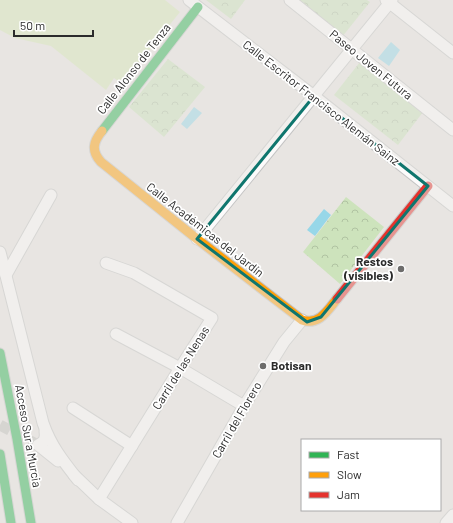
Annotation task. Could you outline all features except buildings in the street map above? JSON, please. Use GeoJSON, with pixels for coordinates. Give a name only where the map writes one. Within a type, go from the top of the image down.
{"type":"FeatureCollection","features":[{"type":"Feature","properties":{"kind":"main road","name":"Calle Alonso de Tenza"},"geometry":{"type":"LineString","coordinates":[[93,148],[97,137],[198,7]]}},
{"type":"Feature","properties":{"kind":"main road","name":"Calle Académicas del Jardín"},"geometry":{"type":"LineString","coordinates":[[93,148],[96,156],[101,162],[197,239],[306,322]]}},
{"type":"Feature","properties":{"kind":"main road"},"geometry":{"type":"LineString","coordinates":[[306,322],[316,321],[327,311],[428,186]]}},
{"type":"Feature","properties":{"kind":"main road","name":"Acceso Sur a Murcia"},"geometry":{"type":"LineString","coordinates":[[0,353],[10,399],[31,523]]}},
{"type":"Feature","properties":{"kind":"main road"},"geometry":{"type":"LineString","coordinates":[[10,399],[34,489],[39,523]]}},
{"type":"Feature","properties":{"kind":"main road"},"geometry":{"type":"LineString","coordinates":[[0,454],[11,523]]}},
{"type":"Feature","properties":{"kind":"street","name":"Calle Escritor Francisco Alemán Sainz"},"geometry":{"type":"LineString","coordinates":[[189,0],[314,96],[453,206]]}},
{"type":"Feature","properties":{"kind":"street","name":"Paseo Joven Futura"},"geometry":{"type":"LineString","coordinates":[[290,0],[453,130]]}},
{"type":"Feature","properties":{"kind":"street"},"geometry":{"type":"LineString","coordinates":[[197,239],[352,49],[389,1],[453,53]]}},
{"type":"Feature","properties":{"kind":"street"},"geometry":{"type":"LineString","coordinates":[[6,275],[51,195]]}},
{"type":"Feature","properties":{"kind":"street"},"geometry":{"type":"LineString","coordinates":[[0,252],[36,400],[48,439],[78,480]]}},
{"type":"Feature","properties":{"kind":"street","name":"Carril de las Nenas"},"geometry":{"type":"LineString","coordinates":[[99,499],[212,318],[134,273],[106,263]]}},
{"type":"Feature","properties":{"kind":"street","name":"Carril del Florero"},"geometry":{"type":"LineString","coordinates":[[177,523],[244,406],[284,342],[306,322]]}},
{"type":"Feature","properties":{"kind":"street"},"geometry":{"type":"LineString","coordinates":[[116,334],[180,368],[244,406]]}},
{"type":"Feature","properties":{"kind":"street"},"geometry":{"type":"LineString","coordinates":[[73,408],[132,446]]}},
{"type":"Feature","properties":{"kind":"street"},"geometry":{"type":"LineString","coordinates":[[45,429],[46,439],[38,446],[58,460],[99,499],[132,523]]}},
{"type":"Feature","properties":{"kind":"street"},"geometry":{"type":"LineString","coordinates":[[446,523],[453,515]]}},
{"type":"Feature","properties":{"kind":"highlighted area"},"geometry":{"type":"Polygon","coordinates":[[[314,96],[428,186],[321,317],[307,322],[197,239],[314,96]]]}},
{"type":"Feature","properties":{"kind":"green space"},"geometry":{"type":"Polygon","coordinates":[[[0,0],[165,0],[180,12],[122,84],[114,78],[106,90],[51,46],[15,38],[0,30],[0,0]]]}},
{"type":"Feature","properties":{"kind":"green space"},"geometry":{"type":"Polygon","coordinates":[[[206,0],[245,0],[231,19],[206,0]]]}},
{"type":"Feature","properties":{"kind":"green space"},"geometry":{"type":"Polygon","coordinates":[[[298,0],[367,0],[370,2],[342,37],[298,0]]]}},
{"type":"Feature","properties":{"kind":"green space"},"geometry":{"type":"Polygon","coordinates":[[[168,59],[205,87],[164,137],[129,107],[168,59]]]}},
{"type":"Feature","properties":{"kind":"green space"},"geometry":{"type":"Polygon","coordinates":[[[360,62],[423,112],[398,145],[334,95],[360,62]]]}},
{"type":"Feature","properties":{"kind":"green space"},"geometry":{"type":"Polygon","coordinates":[[[346,197],[384,227],[340,284],[303,252],[346,197]]]}},
{"type":"Feature","properties":{"kind":"water"},"geometry":{"type":"Polygon","coordinates":[[[391,42],[400,50],[389,66],[378,58],[391,42]]]}},
{"type":"Feature","properties":{"kind":"water"},"geometry":{"type":"Polygon","coordinates":[[[194,107],[202,113],[187,129],[181,124],[194,107]]]}},
{"type":"Feature","properties":{"kind":"water"},"geometry":{"type":"Polygon","coordinates":[[[324,209],[331,215],[315,236],[307,230],[324,209]]]}},
{"type":"Feature","properties":{"kind":"tunnel"},"geometry":{"type":"LineString","coordinates":[[0,425],[38,445]]}},
{"type":"Feature","properties":{"kind":"traffic: fast"},"geometry":{"type":"LineString","coordinates":[[102,131],[198,7]]}},
{"type":"Feature","properties":{"kind":"traffic: fast"},"geometry":{"type":"LineString","coordinates":[[0,353],[17,439],[31,523]]}},
{"type":"Feature","properties":{"kind":"traffic: fast"},"geometry":{"type":"LineString","coordinates":[[0,454],[11,523]]}},
{"type":"Feature","properties":{"kind":"traffic: slow"},"geometry":{"type":"LineString","coordinates":[[102,131],[94,146],[96,154],[101,162],[197,239],[302,320],[313,321],[318,319],[337,299]]}},
{"type":"Feature","properties":{"kind":"traffic: jam"},"geometry":{"type":"LineString","coordinates":[[337,299],[428,186]]}},
{"type":"Feature","properties":{"kind":"place","name":"Restos (visibles)"},"geometry":{"type":"Point","coordinates":[401,269]}},
{"type":"Feature","properties":{"kind":"place","name":"Botisan"},"geometry":{"type":"Point","coordinates":[263,366]}}]}
